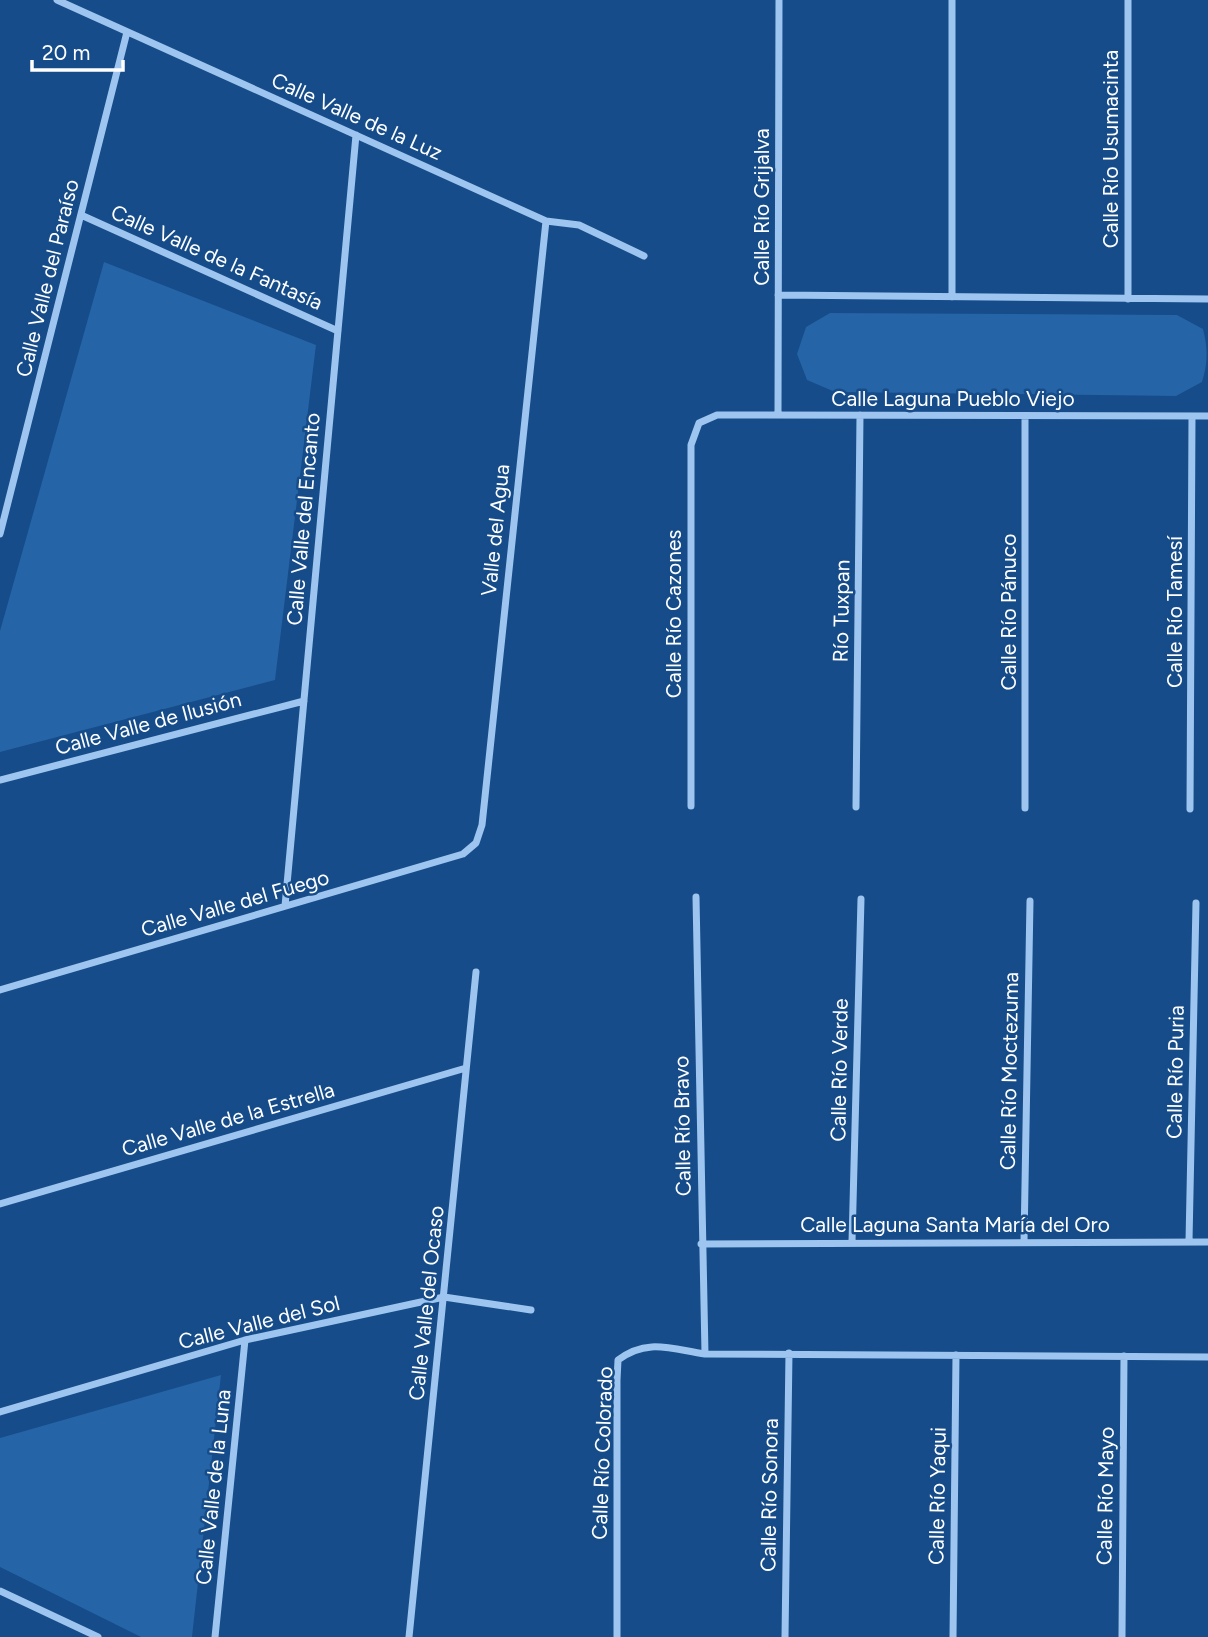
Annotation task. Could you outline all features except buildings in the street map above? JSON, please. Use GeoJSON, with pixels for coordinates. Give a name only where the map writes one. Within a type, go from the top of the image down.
{"type":"FeatureCollection","features":[{"type":"Feature","properties":{"kind":"street","name":"Calle Valle de la Luz"},"geometry":{"type":"LineString","coordinates":[[57,0],[546,221],[579,225],[644,256]]}},
{"type":"Feature","properties":{"kind":"street","name":"Calle Río Grijalva"},"geometry":{"type":"LineString","coordinates":[[778,415],[779,0]]}},
{"type":"Feature","properties":{"kind":"street"},"geometry":{"type":"LineString","coordinates":[[952,0],[952,297]]}},
{"type":"Feature","properties":{"kind":"street","name":"Calle Río Usumacinta"},"geometry":{"type":"LineString","coordinates":[[1128,0],[1128,299]]}},
{"type":"Feature","properties":{"kind":"street","name":"Calle Valle del Paraíso"},"geometry":{"type":"LineString","coordinates":[[1,528],[127,32]]}},
{"type":"Feature","properties":{"kind":"street","name":"Calle Valle del Encanto"},"geometry":{"type":"LineString","coordinates":[[285,906],[356,135]]}},
{"type":"Feature","properties":{"kind":"street","name":"Calle Valle de la Fantasía"},"geometry":{"type":"LineString","coordinates":[[81,215],[338,331]]}},
{"type":"Feature","properties":{"kind":"street","name":"Valle del Agua"},"geometry":{"type":"LineString","coordinates":[[476,843],[482,825],[546,221]]}},
{"type":"Feature","properties":{"kind":"street"},"geometry":{"type":"LineString","coordinates":[[778,295],[1208,299]]}},
{"type":"Feature","properties":{"kind":"street","name":"Calle Laguna Pueblo Viejo"},"geometry":{"type":"LineString","coordinates":[[699,423],[717,415],[1208,416]]}},
{"type":"Feature","properties":{"kind":"street","name":"Río Tuxpan"},"geometry":{"type":"LineString","coordinates":[[856,807],[860,415]]}},
{"type":"Feature","properties":{"kind":"street","name":"Calle Río Pánuco"},"geometry":{"type":"LineString","coordinates":[[1025,415],[1025,808]]}},
{"type":"Feature","properties":{"kind":"street","name":"Calle Río Tamesí"},"geometry":{"type":"LineString","coordinates":[[1190,809],[1192,416]]}},
{"type":"Feature","properties":{"kind":"street","name":"Calle Río Cazones"},"geometry":{"type":"LineString","coordinates":[[691,806],[691,445],[699,423]]}},
{"type":"Feature","properties":{"kind":"street","name":"Calle Valle de Ilusión"},"geometry":{"type":"LineString","coordinates":[[0,780],[304,701]]}},
{"type":"Feature","properties":{"kind":"street","name":"Calle Valle del Fuego"},"geometry":{"type":"LineString","coordinates":[[0,990],[463,854],[476,843]]}},
{"type":"Feature","properties":{"kind":"street","name":"Calle Río Bravo"},"geometry":{"type":"LineString","coordinates":[[696,897],[705,1353]]}},
{"type":"Feature","properties":{"kind":"street","name":"Calle Río Verde"},"geometry":{"type":"LineString","coordinates":[[852,1242],[861,899]]}},
{"type":"Feature","properties":{"kind":"street","name":"Calle Río Moctezuma"},"geometry":{"type":"LineString","coordinates":[[1024,1242],[1030,901]]}},
{"type":"Feature","properties":{"kind":"street","name":"Calle Río Puria"},"geometry":{"type":"LineString","coordinates":[[1189,1241],[1196,903]]}},
{"type":"Feature","properties":{"kind":"street","name":"Calle Valle del Ocaso"},"geometry":{"type":"LineString","coordinates":[[409,1637],[476,972]]}},
{"type":"Feature","properties":{"kind":"street","name":"Calle Valle de la Estrella"},"geometry":{"type":"LineString","coordinates":[[0,1204],[467,1068]]}},
{"type":"Feature","properties":{"kind":"street","name":"Calle Laguna Santa María del Oro"},"geometry":{"type":"LineString","coordinates":[[701,1244],[1208,1241]]}},
{"type":"Feature","properties":{"kind":"street","name":"Calle Valle del Sol"},"geometry":{"type":"LineString","coordinates":[[0,1412],[245,1340],[444,1297],[531,1310]]}},
{"type":"Feature","properties":{"kind":"street","name":"Calle Valle de la Luna"},"geometry":{"type":"LineString","coordinates":[[215,1637],[245,1340]]}},
{"type":"Feature","properties":{"kind":"street","name":"Calle Río Colorado"},"geometry":{"type":"LineString","coordinates":[[617,1637],[618,1360],[631,1350],[645,1346],[705,1353]]}},
{"type":"Feature","properties":{"kind":"street"},"geometry":{"type":"LineString","coordinates":[[705,1353],[1208,1357]]}},
{"type":"Feature","properties":{"kind":"street","name":"Calle Río Sonora"},"geometry":{"type":"LineString","coordinates":[[785,1637],[789,1353]]}},
{"type":"Feature","properties":{"kind":"street","name":"Calle Río Yaqui"},"geometry":{"type":"LineString","coordinates":[[953,1637],[956,1355]]}},
{"type":"Feature","properties":{"kind":"street","name":"Calle Río Mayo"},"geometry":{"type":"LineString","coordinates":[[1122,1637],[1124,1356]]}},
{"type":"Feature","properties":{"kind":"street"},"geometry":{"type":"LineString","coordinates":[[0,1591],[97,1637]]}},
{"type":"Feature","properties":{"kind":"shaded area"},"geometry":{"type":"Polygon","coordinates":[[[104,262],[316,345],[275,680],[0,752],[0,631],[104,262]]]}},
{"type":"Feature","properties":{"kind":"shaded area"},"geometry":{"type":"Polygon","coordinates":[[[830,313],[1177,315],[1203,329],[1205,368],[1202,382],[1176,396],[835,392],[807,380],[797,354],[806,327],[830,313]]]}},
{"type":"Feature","properties":{"kind":"shaded area"},"geometry":{"type":"Polygon","coordinates":[[[221,1375],[192,1637],[141,1637],[0,1567],[0,1438],[221,1375]]]}}]}
